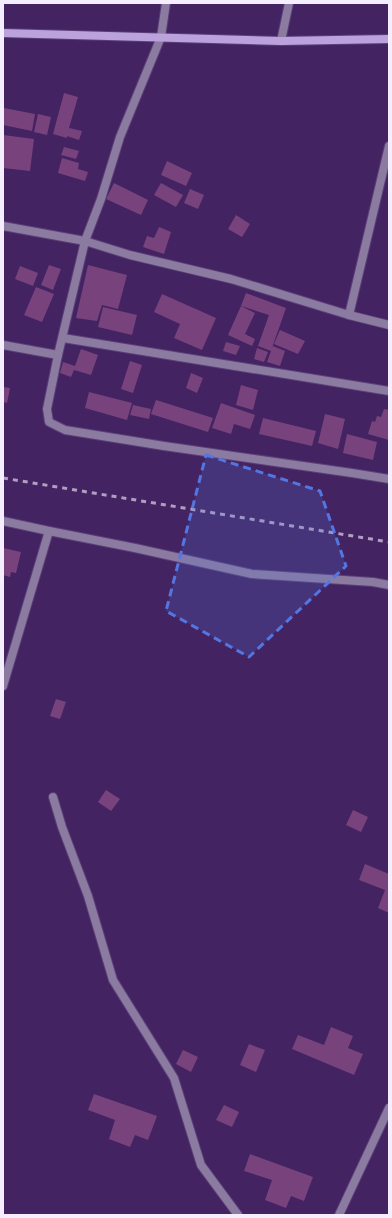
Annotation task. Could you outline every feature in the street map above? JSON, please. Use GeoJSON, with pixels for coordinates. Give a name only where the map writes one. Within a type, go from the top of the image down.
{"type":"FeatureCollection","features":[{"type":"Feature","properties":{"kind":"street"},"geometry":{"type":"LineString","coordinates":[[166,3],[161,37],[120,137],[101,199],[85,241],[47,408],[49,422],[66,430],[164,446],[352,472],[389,479]]}},
{"type":"Feature","properties":{"kind":"street"},"geometry":{"type":"LineString","coordinates":[[281,41],[289,3]]}},
{"type":"Feature","properties":{"kind":"street"},"geometry":{"type":"LineString","coordinates":[[3,33],[281,41],[389,39]]}},
{"type":"Feature","properties":{"kind":"street"},"geometry":{"type":"LineString","coordinates":[[349,315],[389,146]]}},
{"type":"Feature","properties":{"kind":"street"},"geometry":{"type":"LineString","coordinates":[[3,226],[85,241],[130,255],[231,279],[349,315],[389,325]]}},
{"type":"Feature","properties":{"kind":"street"},"geometry":{"type":"LineString","coordinates":[[63,338],[389,391]]}},
{"type":"Feature","properties":{"kind":"street"},"geometry":{"type":"LineString","coordinates":[[3,345],[58,355]]}},
{"type":"Feature","properties":{"kind":"street"},"geometry":{"type":"LineString","coordinates":[[3,521],[252,574],[389,585]]}},
{"type":"Feature","properties":{"kind":"street"},"geometry":{"type":"LineString","coordinates":[[3,686],[49,531]]}},
{"type":"Feature","properties":{"kind":"street"},"geometry":{"type":"LineString","coordinates":[[53,797],[88,896],[114,980],[174,1078],[201,1165],[238,1215]]}},
{"type":"Feature","properties":{"kind":"street"},"geometry":{"type":"LineString","coordinates":[[338,1215],[389,1108]]}},
{"type":"Feature","properties":{"kind":"highlighted area"},"geometry":{"type":"Polygon","coordinates":[[[206,455],[320,491],[346,566],[249,657],[166,611],[206,455]]]}},
{"type":"Feature","properties":{"kind":"building"},"geometry":{"type":"Polygon","coordinates":[[[64,93],[78,97],[69,128],[82,131],[79,140],[53,134],[64,93]]]}},
{"type":"Feature","properties":{"kind":"building"},"geometry":{"type":"Polygon","coordinates":[[[4,108],[35,114],[32,131],[3,125],[4,108]]]}},
{"type":"Feature","properties":{"kind":"building"},"geometry":{"type":"Polygon","coordinates":[[[38,114],[51,117],[47,135],[34,132],[38,114]]]}},
{"type":"Feature","properties":{"kind":"building"},"geometry":{"type":"Polygon","coordinates":[[[3,135],[34,139],[30,171],[3,168],[3,135]]]}},
{"type":"Feature","properties":{"kind":"building"},"geometry":{"type":"Polygon","coordinates":[[[64,147],[79,151],[76,159],[61,155],[64,147]]]}},
{"type":"Feature","properties":{"kind":"building"},"geometry":{"type":"Polygon","coordinates":[[[62,158],[79,163],[78,169],[88,172],[85,181],[58,173],[62,158]]]}},
{"type":"Feature","properties":{"kind":"building"},"geometry":{"type":"Polygon","coordinates":[[[167,161],[192,173],[186,186],[161,175],[167,161]]]}},
{"type":"Feature","properties":{"kind":"building"},"geometry":{"type":"Polygon","coordinates":[[[114,183],[148,200],[141,215],[106,199],[114,183]]]}},
{"type":"Feature","properties":{"kind":"building"},"geometry":{"type":"Polygon","coordinates":[[[161,183],[183,195],[176,207],[154,195],[161,183]]]}},
{"type":"Feature","properties":{"kind":"building"},"geometry":{"type":"Polygon","coordinates":[[[190,189],[204,195],[198,209],[184,203],[190,189]]]}},
{"type":"Feature","properties":{"kind":"building"},"geometry":{"type":"Polygon","coordinates":[[[236,215],[250,224],[242,237],[228,229],[236,215]]]}},
{"type":"Feature","properties":{"kind":"building"},"geometry":{"type":"Polygon","coordinates":[[[159,227],[171,232],[164,254],[143,247],[147,236],[154,238],[159,227]]]}},
{"type":"Feature","properties":{"kind":"building"},"geometry":{"type":"Polygon","coordinates":[[[49,265],[61,269],[53,290],[41,285],[49,265]]]}},
{"type":"Feature","properties":{"kind":"building"},"geometry":{"type":"Polygon","coordinates":[[[88,265],[127,275],[118,309],[102,305],[97,321],[76,318],[88,265]]]}},
{"type":"Feature","properties":{"kind":"building"},"geometry":{"type":"Polygon","coordinates":[[[20,266],[38,273],[33,286],[15,279],[20,266]]]}},
{"type":"Feature","properties":{"kind":"building"},"geometry":{"type":"Polygon","coordinates":[[[36,287],[54,294],[42,322],[24,315],[36,287]]]}},
{"type":"Feature","properties":{"kind":"building"},"geometry":{"type":"Polygon","coordinates":[[[246,293],[286,308],[272,348],[273,346],[285,351],[280,366],[267,362],[271,351],[258,346],[269,315],[241,306],[246,293]]]}},
{"type":"Feature","properties":{"kind":"building"},"geometry":{"type":"Polygon","coordinates":[[[162,294],[216,318],[202,350],[174,338],[180,324],[154,312],[162,294]]]}},
{"type":"Feature","properties":{"kind":"building"},"geometry":{"type":"Polygon","coordinates":[[[241,306],[255,313],[245,334],[255,339],[252,346],[228,335],[241,306]]]}},
{"type":"Feature","properties":{"kind":"building"},"geometry":{"type":"Polygon","coordinates":[[[103,307],[137,315],[132,335],[98,327],[103,307]]]}},
{"type":"Feature","properties":{"kind":"building"},"geometry":{"type":"Polygon","coordinates":[[[280,330],[305,341],[298,354],[274,344],[280,330]]]}},
{"type":"Feature","properties":{"kind":"building"},"geometry":{"type":"Polygon","coordinates":[[[226,342],[240,346],[236,355],[223,351],[226,342]]]}},
{"type":"Feature","properties":{"kind":"building"},"geometry":{"type":"Polygon","coordinates":[[[257,348],[268,352],[264,362],[254,359],[257,348]]]}},
{"type":"Feature","properties":{"kind":"building"},"geometry":{"type":"Polygon","coordinates":[[[81,349],[98,355],[91,375],[74,370],[71,377],[60,373],[63,362],[75,366],[81,349]]]}},
{"type":"Feature","properties":{"kind":"building"},"geometry":{"type":"Polygon","coordinates":[[[130,361],[142,365],[133,393],[121,389],[130,361]]]}},
{"type":"Feature","properties":{"kind":"building"},"geometry":{"type":"Polygon","coordinates":[[[191,373],[203,378],[197,393],[186,388],[191,373]]]}},
{"type":"Feature","properties":{"kind":"building"},"geometry":{"type":"Polygon","coordinates":[[[241,385],[258,390],[253,410],[236,405],[241,385]]]}},
{"type":"Feature","properties":{"kind":"building"},"geometry":{"type":"Polygon","coordinates":[[[3,387],[10,388],[7,403],[3,402],[3,387]]]}},
{"type":"Feature","properties":{"kind":"building"},"geometry":{"type":"Polygon","coordinates":[[[89,392],[132,403],[127,420],[85,408],[89,392]]]}},
{"type":"Feature","properties":{"kind":"building"},"geometry":{"type":"Polygon","coordinates":[[[156,400],[213,418],[208,432],[151,414],[156,400]]]}},
{"type":"Feature","properties":{"kind":"building"},"geometry":{"type":"Polygon","coordinates":[[[221,403],[255,415],[250,429],[234,424],[231,434],[212,428],[221,403]]]}},
{"type":"Feature","properties":{"kind":"building"},"geometry":{"type":"Polygon","coordinates":[[[133,405],[151,409],[149,419],[130,415],[133,405]]]}},
{"type":"Feature","properties":{"kind":"building"},"geometry":{"type":"Polygon","coordinates":[[[384,409],[389,410],[389,440],[368,434],[372,421],[375,422],[377,416],[381,417],[384,409]]]}},
{"type":"Feature","properties":{"kind":"building"},"geometry":{"type":"Polygon","coordinates":[[[325,414],[345,419],[338,449],[318,443],[325,414]]]}},
{"type":"Feature","properties":{"kind":"building"},"geometry":{"type":"Polygon","coordinates":[[[263,418],[316,431],[312,446],[259,434],[263,418]]]}},
{"type":"Feature","properties":{"kind":"building"},"geometry":{"type":"Polygon","coordinates":[[[347,434],[377,442],[373,460],[343,453],[347,434]]]}},
{"type":"Feature","properties":{"kind":"building"},"geometry":{"type":"Polygon","coordinates":[[[3,548],[21,552],[16,573],[11,572],[10,577],[3,575],[3,548]]]}},
{"type":"Feature","properties":{"kind":"building"},"geometry":{"type":"Polygon","coordinates":[[[56,699],[66,702],[60,719],[50,716],[56,699]]]}},
{"type":"Feature","properties":{"kind":"building"},"geometry":{"type":"Polygon","coordinates":[[[106,790],[120,799],[111,811],[98,802],[106,790]]]}},
{"type":"Feature","properties":{"kind":"building"},"geometry":{"type":"Polygon","coordinates":[[[353,810],[368,817],[361,832],[346,825],[353,810]]]}},
{"type":"Feature","properties":{"kind":"building"},"geometry":{"type":"Polygon","coordinates":[[[365,864],[389,874],[389,913],[378,908],[385,890],[359,880],[365,864]]]}},
{"type":"Feature","properties":{"kind":"building"},"geometry":{"type":"Polygon","coordinates":[[[331,1027],[353,1036],[348,1048],[363,1054],[354,1075],[292,1049],[298,1035],[324,1045],[331,1027]]]}},
{"type":"Feature","properties":{"kind":"building"},"geometry":{"type":"Polygon","coordinates":[[[249,1044],[265,1050],[256,1072],[240,1065],[249,1044]]]}},
{"type":"Feature","properties":{"kind":"building"},"geometry":{"type":"Polygon","coordinates":[[[183,1050],[198,1057],[191,1072],[176,1064],[183,1050]]]}},
{"type":"Feature","properties":{"kind":"building"},"geometry":{"type":"Polygon","coordinates":[[[94,1094],[157,1116],[148,1140],[135,1135],[130,1147],[109,1139],[115,1120],[88,1110],[94,1094]]]}},
{"type":"Feature","properties":{"kind":"building"},"geometry":{"type":"Polygon","coordinates":[[[224,1105],[239,1112],[232,1127],[216,1120],[224,1105]]]}},
{"type":"Feature","properties":{"kind":"building"},"geometry":{"type":"Polygon","coordinates":[[[250,1154],[313,1177],[304,1201],[291,1196],[286,1208],[265,1200],[272,1180],[244,1171],[250,1154]]]}},
{"type":"Feature","properties":{"kind":"railway"},"geometry":{"type":"LineString","coordinates":[[3,478],[389,542]]}}]}
